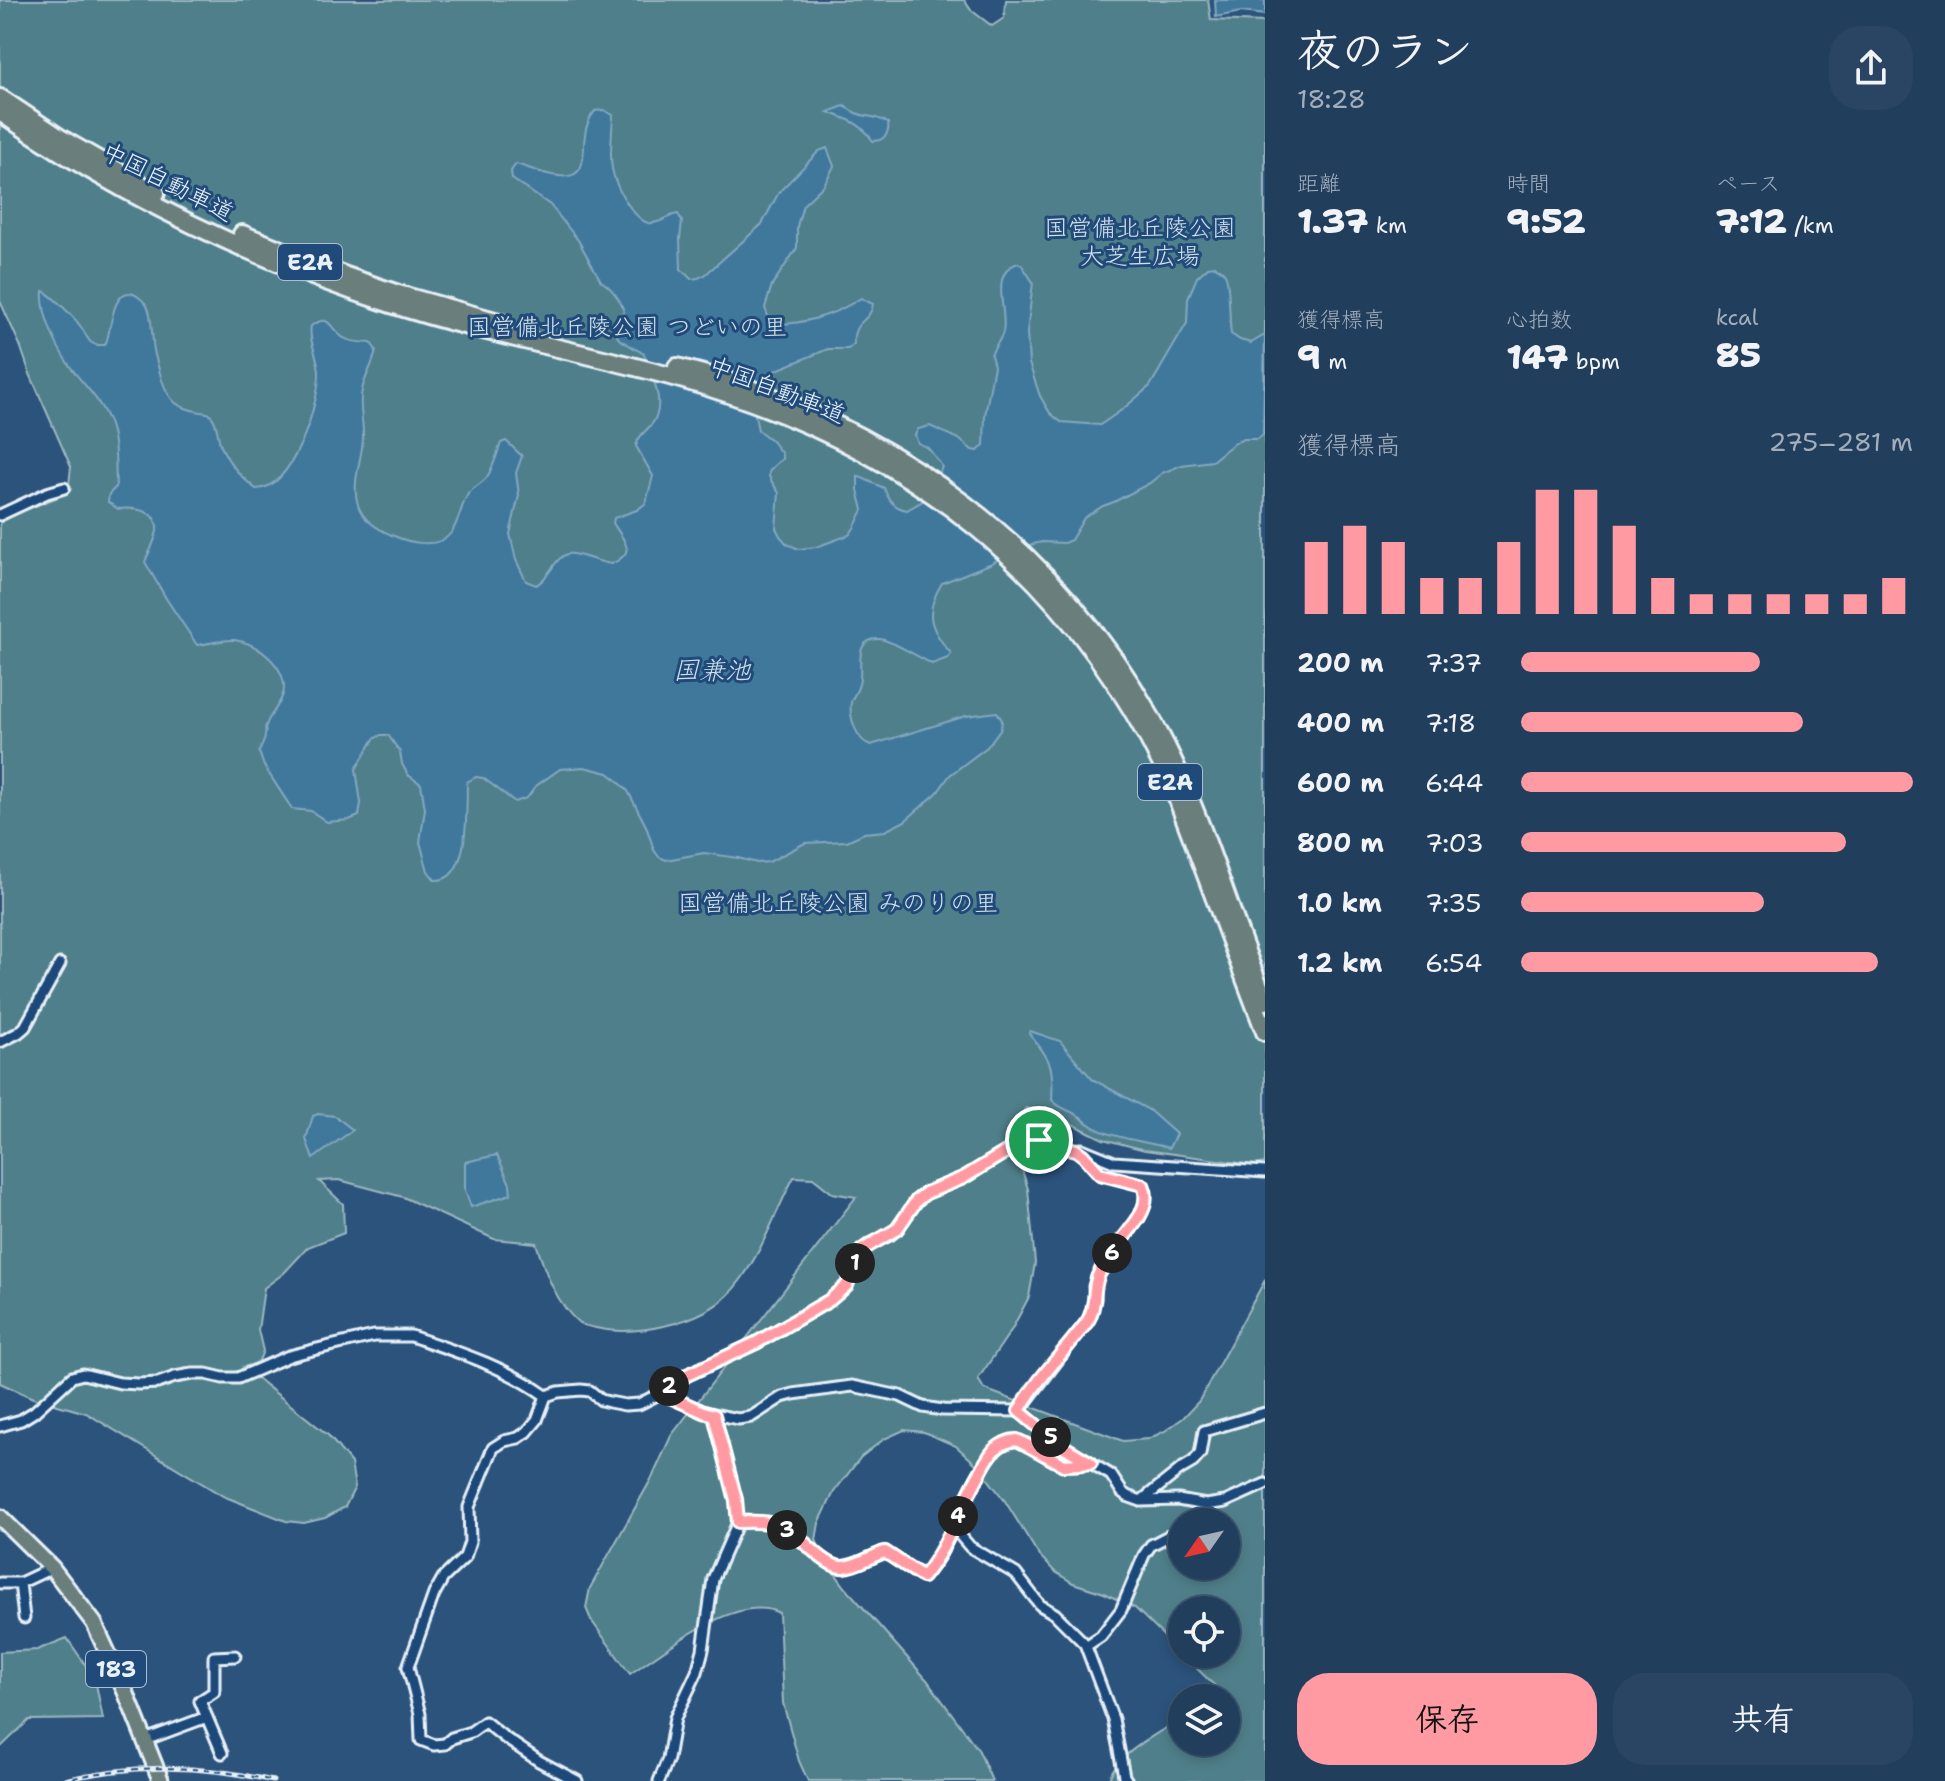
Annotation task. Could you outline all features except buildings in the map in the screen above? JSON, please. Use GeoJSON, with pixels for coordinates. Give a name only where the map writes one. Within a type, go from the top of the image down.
{"type":"FeatureCollection","features":[{"type":"Feature","properties":{"kind":"highway","name":"中国自動車道"},"geometry":{"type":"LineString","coordinates":[[0,98],[60,138],[161,196],[299,258],[424,302],[646,364]]}},
{"type":"Feature","properties":{"kind":"highway","name":"中国自動車道"},"geometry":{"type":"LineString","coordinates":[[0,112],[51,146],[155,205],[214,234],[332,283],[447,320],[735,384],[775,405],[859,436],[928,483],[963,501],[1022,559],[1058,589],[1097,637],[1146,709],[1200,823],[1265,1001]]}},
{"type":"Feature","properties":{"kind":"highway","name":"中国自動車道"},"geometry":{"type":"LineString","coordinates":[[1022,559],[1091,647],[1157,752],[1190,829],[1265,1032]]}},
{"type":"Feature","properties":{"kind":"highway","name":"183"},"geometry":{"type":"LineString","coordinates":[[0,1517],[52,1568],[94,1623],[161,1781]]}},
{"type":"Feature","properties":{"kind":"highway","name":"183"},"geometry":{"type":"LineString","coordinates":[[0,1530],[52,1568]]}},
{"type":"Feature","properties":{"kind":"street"},"geometry":{"type":"LineString","coordinates":[[0,515],[64,488]]}},
{"type":"Feature","properties":{"kind":"street"},"geometry":{"type":"LineString","coordinates":[[0,1042],[25,1027],[60,964]]}},
{"type":"Feature","properties":{"kind":"street"},"geometry":{"type":"LineString","coordinates":[[546,1396],[581,1390],[590,1391],[601,1400],[633,1405],[647,1401],[687,1375],[749,1347],[830,1300],[847,1285],[862,1250],[897,1229],[911,1206],[926,1193],[963,1178],[1031,1139],[1076,1150],[1100,1174],[1143,1185],[1146,1193],[1139,1218],[1097,1277],[1089,1319],[1019,1411]]}},
{"type":"Feature","properties":{"kind":"street"},"geometry":{"type":"LineString","coordinates":[[1076,1150],[1082,1149],[1114,1162],[1265,1172]]}},
{"type":"Feature","properties":{"kind":"street"},"geometry":{"type":"LineString","coordinates":[[0,1426],[21,1420],[34,1412],[72,1377],[83,1374],[139,1384],[158,1383],[192,1374],[238,1378],[289,1356],[386,1335],[411,1336],[457,1352],[528,1383],[546,1396]]}},
{"type":"Feature","properties":{"kind":"street"},"geometry":{"type":"LineString","coordinates":[[661,1393],[704,1412],[738,1419],[751,1417],[782,1397],[852,1386],[900,1396],[923,1407],[1019,1411],[1059,1444],[1111,1475],[1127,1496],[1141,1501],[1178,1500],[1206,1505],[1225,1502],[1265,1484]]}},
{"type":"Feature","properties":{"kind":"street"},"geometry":{"type":"LineString","coordinates":[[546,1396],[537,1420],[527,1432],[493,1448],[469,1507],[470,1542],[465,1557],[438,1586],[408,1667],[420,1714],[421,1740],[434,1745],[445,1744],[485,1722],[539,1761],[577,1781]]}},
{"type":"Feature","properties":{"kind":"street"},"geometry":{"type":"LineString","coordinates":[[1141,1501],[1193,1462],[1200,1454],[1204,1431],[1265,1413]]}},
{"type":"Feature","properties":{"kind":"street"},"geometry":{"type":"LineString","coordinates":[[659,1781],[668,1759],[675,1718],[697,1672],[703,1650],[713,1579],[738,1522],[736,1500],[714,1415]]}},
{"type":"Feature","properties":{"kind":"street"},"geometry":{"type":"LineString","coordinates":[[738,1522],[762,1521],[781,1527],[840,1567],[885,1552],[923,1577],[940,1554],[990,1455],[997,1448],[1017,1440],[1064,1465],[1091,1463]]}},
{"type":"Feature","properties":{"kind":"street"},"geometry":{"type":"LineString","coordinates":[[1209,1508],[1213,1504]]}},
{"type":"Feature","properties":{"kind":"street"},"geometry":{"type":"LineString","coordinates":[[953,1527],[970,1547],[1016,1574],[1032,1596],[1072,1629],[1086,1646],[1113,1719],[1127,1781]]}},
{"type":"Feature","properties":{"kind":"street"},"geometry":{"type":"LineString","coordinates":[[1086,1646],[1101,1636],[1121,1610],[1151,1545],[1168,1536]]}},
{"type":"Feature","properties":{"kind":"street"},"geometry":{"type":"LineString","coordinates":[[0,1583],[20,1583],[52,1568]]}},
{"type":"Feature","properties":{"kind":"street"},"geometry":{"type":"LineString","coordinates":[[20,1583],[24,1618]]}},
{"type":"Feature","properties":{"kind":"street"},"geometry":{"type":"LineString","coordinates":[[222,1753],[200,1701],[214,1692],[214,1657],[235,1656]]}},
{"type":"Feature","properties":{"kind":"street"},"geometry":{"type":"LineString","coordinates":[[145,1740],[207,1717]]}},
{"type":"Feature","properties":{"kind":"green space"},"geometry":{"type":"Polygon","coordinates":[[[0,0],[964,0],[971,10],[992,26],[1004,18],[1006,0],[1208,0],[1211,20],[1265,22],[1265,1163],[1254,1165],[1145,1150],[1103,1139],[1058,1117],[1026,1108],[1009,1128],[1028,1189],[1035,1263],[1029,1297],[1012,1329],[978,1379],[984,1389],[1123,1441],[1148,1439],[1183,1418],[1199,1401],[1265,1280],[1265,1781],[1109,1781],[1119,1762],[1168,1727],[1168,1756],[1240,1756],[1240,1684],[1213,1684],[1196,1668],[1240,1668],[1240,1596],[1168,1596],[1168,1640],[1135,1608],[1073,1583],[1054,1571],[1038,1554],[1005,1501],[977,1465],[956,1446],[924,1432],[904,1430],[884,1439],[861,1457],[834,1492],[819,1523],[816,1540],[824,1558],[845,1587],[927,1680],[979,1751],[992,1781],[808,1781],[799,1761],[783,1703],[779,1613],[762,1609],[743,1610],[722,1617],[681,1639],[630,1674],[591,1620],[586,1608],[590,1588],[653,1476],[671,1436],[856,1197],[832,1193],[813,1178],[794,1177],[749,1267],[729,1294],[717,1304],[685,1320],[629,1331],[579,1323],[558,1297],[536,1243],[494,1239],[403,1197],[339,1180],[319,1181],[343,1204],[344,1233],[308,1247],[284,1273],[264,1288],[258,1330],[263,1351],[258,1363],[243,1367],[328,1435],[351,1463],[355,1487],[345,1507],[325,1518],[304,1523],[286,1521],[223,1496],[86,1413],[33,1398],[0,1383],[0,523],[68,493],[71,467],[0,301],[0,0]]]}},
{"type":"Feature","properties":{"kind":"green space"},"geometry":{"type":"Polygon","coordinates":[[[67,1638],[95,1679],[103,1719],[29,1720],[0,1748],[0,1652],[37,1650],[67,1638]]]}},
{"type":"Feature","properties":{"kind":"water"},"geometry":{"type":"Polygon","coordinates":[[[1215,0],[1265,0],[1265,15],[1241,12],[1216,17],[1215,0]]]}},
{"type":"Feature","properties":{"kind":"water"},"geometry":{"type":"Polygon","coordinates":[[[844,106],[888,123],[885,136],[873,141],[859,126],[828,112],[844,106]]]}},
{"type":"Feature","properties":{"kind":"water","name":"国兼池"},"geometry":{"type":"Polygon","coordinates":[[[604,110],[613,115],[611,163],[621,194],[645,222],[656,223],[678,214],[682,221],[681,269],[691,279],[705,275],[762,224],[779,192],[819,151],[827,148],[834,166],[824,185],[803,205],[797,226],[797,248],[772,285],[765,308],[771,324],[783,324],[818,318],[861,298],[873,304],[869,315],[855,331],[854,344],[848,349],[828,349],[774,371],[761,385],[755,416],[758,430],[782,454],[782,459],[769,475],[779,493],[776,528],[787,544],[799,549],[816,547],[849,535],[863,510],[858,476],[884,488],[892,503],[907,510],[933,495],[942,466],[928,448],[918,443],[915,435],[918,429],[930,426],[959,439],[972,450],[978,451],[984,445],[985,415],[994,366],[991,355],[1001,338],[1004,323],[1001,283],[1009,268],[1018,263],[1033,282],[1027,333],[1029,363],[1040,396],[1050,413],[1061,422],[1100,425],[1150,386],[1187,323],[1188,298],[1197,277],[1208,267],[1215,266],[1225,274],[1228,284],[1231,334],[1251,343],[1265,335],[1263,435],[1233,444],[1212,461],[1182,465],[1162,473],[1150,483],[1084,518],[1071,540],[1016,548],[992,563],[942,583],[936,593],[931,619],[937,635],[951,654],[948,658],[932,664],[885,640],[865,643],[860,655],[859,684],[851,708],[852,721],[866,743],[871,745],[966,716],[997,712],[1002,720],[1001,728],[987,747],[950,775],[937,793],[905,821],[885,831],[864,833],[847,841],[805,843],[769,862],[757,863],[704,853],[666,860],[654,850],[628,791],[608,773],[584,767],[560,769],[536,786],[527,798],[515,802],[483,778],[476,777],[467,782],[461,856],[447,877],[435,880],[428,871],[420,842],[425,809],[421,784],[408,775],[400,752],[388,735],[374,739],[356,769],[361,803],[359,816],[327,822],[311,811],[292,809],[264,766],[259,752],[266,726],[283,694],[280,672],[268,656],[243,642],[225,640],[197,645],[167,600],[145,562],[157,524],[144,511],[118,509],[108,502],[109,494],[116,487],[111,428],[99,404],[69,365],[55,339],[44,310],[43,291],[74,318],[90,342],[98,345],[105,345],[115,307],[123,295],[131,293],[143,301],[149,311],[155,354],[168,394],[181,406],[210,414],[227,458],[256,489],[269,485],[281,475],[292,461],[308,424],[319,375],[311,326],[327,322],[344,338],[371,343],[376,350],[361,397],[363,438],[356,496],[360,511],[372,524],[408,541],[432,543],[446,538],[454,529],[468,494],[487,477],[501,443],[506,441],[522,456],[516,473],[519,495],[510,534],[516,560],[526,581],[536,585],[541,582],[567,554],[611,564],[625,555],[627,550],[613,523],[614,518],[637,510],[646,503],[653,476],[636,446],[656,417],[656,390],[644,354],[617,335],[624,317],[622,305],[601,281],[578,240],[550,205],[512,179],[511,171],[516,164],[554,175],[575,174],[582,163],[588,122],[595,111],[604,110]]]}},
{"type":"Feature","properties":{"kind":"water"},"geometry":{"type":"Polygon","coordinates":[[[1030,1031],[1060,1041],[1092,1079],[1149,1110],[1176,1134],[1169,1148],[1106,1133],[1055,1103],[1052,1100],[1050,1064],[1029,1034],[1030,1031]]]}},
{"type":"Feature","properties":{"kind":"water"},"geometry":{"type":"Polygon","coordinates":[[[313,1116],[335,1116],[353,1130],[313,1159],[306,1139],[313,1116]]]}},
{"type":"Feature","properties":{"kind":"water"},"geometry":{"type":"Polygon","coordinates":[[[497,1155],[510,1184],[511,1194],[471,1207],[465,1190],[465,1162],[497,1155]]]}},
{"type":"Feature","properties":{"kind":"railway"},"geometry":{"type":"LineString","coordinates":[[61,1781],[114,1771],[167,1768],[220,1772],[273,1781]]}},
{"type":"Feature","properties":{"kind":"route"},"geometry":{"type":"LineString","coordinates":[[1039,1140],[1076,1150],[1100,1174],[1143,1185],[1146,1193],[1139,1218],[1097,1277],[1089,1319],[1019,1411],[1059,1444],[1091,1463],[1064,1465],[1017,1440],[997,1448],[990,1455],[940,1554],[923,1577],[885,1552],[840,1567],[781,1527],[762,1521],[738,1522],[736,1500],[714,1415],[661,1393],[676,1381],[741,1351],[830,1300],[847,1285],[862,1250],[897,1229],[911,1206],[926,1193],[963,1178],[1024,1141],[1039,1140]]}},
{"type":"Feature","properties":{"kind":"park label","name":"国営備北丘陵公園 大芝生広場"},"geometry":{"type":"Point","coordinates":[1140,242]}},
{"type":"Feature","properties":{"kind":"park label","name":"国営備北丘陵公園 つどいの里"},"geometry":{"type":"Point","coordinates":[627,327]}},
{"type":"Feature","properties":{"kind":"park label","name":"国営備北丘陵公園 みのりの里"},"geometry":{"type":"Point","coordinates":[838,903]}}]}
